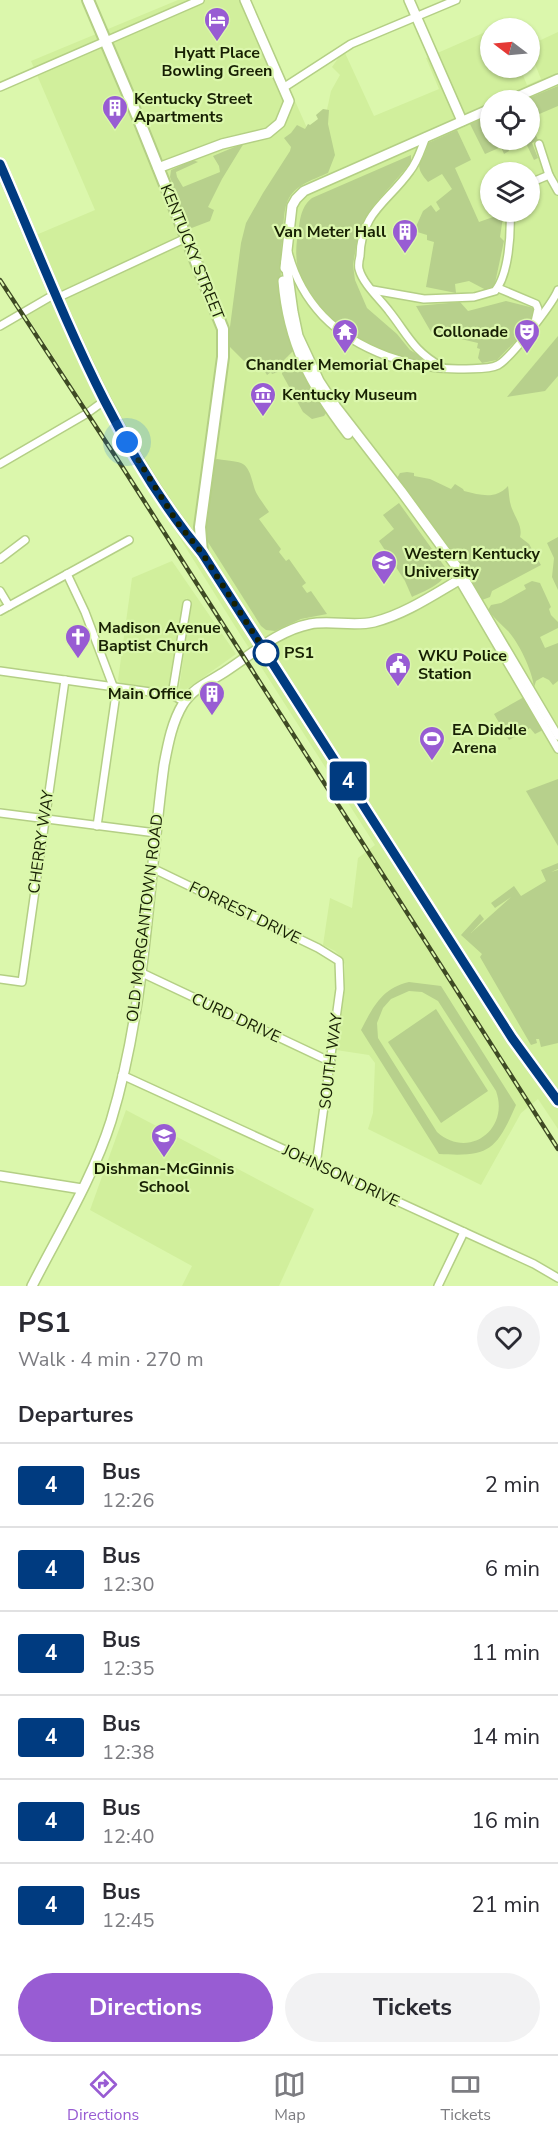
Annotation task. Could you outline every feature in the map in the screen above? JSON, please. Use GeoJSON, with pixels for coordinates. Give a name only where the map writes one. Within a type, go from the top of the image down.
{"type":"FeatureCollection","features":[{"type":"Feature","properties":{"kind":"main road","name":"KENTUCKY STREET"},"geometry":{"type":"LineString","coordinates":[[88,0],[220,321],[224,338],[200,517],[202,553]]}},
{"type":"Feature","properties":{"kind":"main road"},"geometry":{"type":"LineString","coordinates":[[0,164],[56,296],[104,401],[127,442],[177,522],[202,553],[512,1038],[558,1101]]}},
{"type":"Feature","properties":{"kind":"street"},"geometry":{"type":"LineString","coordinates":[[0,87],[200,0]]}},
{"type":"Feature","properties":{"kind":"street"},"geometry":{"type":"LineString","coordinates":[[158,168],[222,144],[268,133],[280,123],[286,113],[289,101],[245,0]]}},
{"type":"Feature","properties":{"kind":"street"},"geometry":{"type":"LineString","coordinates":[[409,0],[462,121]]}},
{"type":"Feature","properties":{"kind":"street"},"geometry":{"type":"LineString","coordinates":[[283,88],[351,44],[456,0]]}},
{"type":"Feature","properties":{"kind":"street"},"geometry":{"type":"LineString","coordinates":[[533,90],[558,79]]}},
{"type":"Feature","properties":{"kind":"street"},"geometry":{"type":"LineString","coordinates":[[480,113],[304,191],[292,206],[286,262],[298,336],[319,381],[336,408],[401,490],[461,578],[558,736]]}},
{"type":"Feature","properties":{"kind":"street"},"geometry":{"type":"LineString","coordinates":[[426,138],[410,171],[380,204],[364,228],[359,269],[407,339],[419,351],[445,368]]}},
{"type":"Feature","properties":{"kind":"street"},"geometry":{"type":"LineString","coordinates":[[540,147],[549,175],[558,191]]}},
{"type":"Feature","properties":{"kind":"street"},"geometry":{"type":"LineString","coordinates":[[540,179],[549,175]]}},
{"type":"Feature","properties":{"kind":"street"},"geometry":{"type":"LineString","coordinates":[[373,290],[424,299],[474,297],[489,294],[498,288],[505,268],[511,222]]}},
{"type":"Feature","properties":{"kind":"street"},"geometry":{"type":"LineString","coordinates":[[0,326],[56,296],[125,268],[186,238]]}},
{"type":"Feature","properties":{"kind":"street"},"geometry":{"type":"LineString","coordinates":[[287,249],[304,291],[323,316],[337,328],[363,344],[386,354],[426,366],[488,368],[498,365],[533,326],[552,302],[558,290]]}},
{"type":"Feature","properties":{"kind":"street"},"geometry":{"type":"LineString","coordinates":[[498,288],[538,306],[533,326]]}},
{"type":"Feature","properties":{"kind":"street"},"geometry":{"type":"LineString","coordinates":[[0,464],[104,401]]}},
{"type":"Feature","properties":{"kind":"street"},"geometry":{"type":"LineString","coordinates":[[0,560],[25,540]]}},
{"type":"Feature","properties":{"kind":"street"},"geometry":{"type":"LineString","coordinates":[[0,611],[129,540]]}},
{"type":"Feature","properties":{"kind":"street"},"geometry":{"type":"LineString","coordinates":[[67,574],[85,612],[115,686],[116,694],[97,826]]}},
{"type":"Feature","properties":{"kind":"street"},"geometry":{"type":"LineString","coordinates":[[461,578],[558,749]]}},
{"type":"Feature","properties":{"kind":"street","name":"OLD MORGANTOWN ROAD"},"geometry":{"type":"LineString","coordinates":[[32,1286],[82,1189],[104,1140],[122,1075],[142,973],[162,780],[170,736],[185,702],[205,682],[292,630],[309,624],[364,624],[386,618],[422,602],[461,578]]}},
{"type":"Feature","properties":{"kind":"street"},"geometry":{"type":"LineString","coordinates":[[0,591],[9,606]]}},
{"type":"Feature","properties":{"kind":"street"},"geometry":{"type":"LineString","coordinates":[[172,694],[187,604]]}},
{"type":"Feature","properties":{"kind":"street"},"geometry":{"type":"LineString","coordinates":[[0,670],[172,694],[185,702]]}},
{"type":"Feature","properties":{"kind":"street","name":"CHERRY WAY"},"geometry":{"type":"LineString","coordinates":[[0,979],[22,982],[65,680]]}},
{"type":"Feature","properties":{"kind":"street"},"geometry":{"type":"LineString","coordinates":[[0,813],[156,833]]}},
{"type":"Feature","properties":{"kind":"street","name":"FORREST DRIVE"},"geometry":{"type":"LineString","coordinates":[[152,868],[337,959]]}},
{"type":"Feature","properties":{"kind":"street","name":"SOUTH WAY"},"geometry":{"type":"LineString","coordinates":[[316,1165],[341,982],[341,965],[337,959]]}},
{"type":"Feature","properties":{"kind":"street","name":"CURD DRIVE"},"geometry":{"type":"LineString","coordinates":[[142,973],[331,1062]]}},
{"type":"Feature","properties":{"kind":"street","name":"JOHNSON DRIVE"},"geometry":{"type":"LineString","coordinates":[[122,1075],[551,1272],[558,1278]]}},
{"type":"Feature","properties":{"kind":"street"},"geometry":{"type":"LineString","coordinates":[[0,1176],[82,1189]]}},
{"type":"Feature","properties":{"kind":"street"},"geometry":{"type":"LineString","coordinates":[[438,1286],[464,1232]]}},
{"type":"Feature","properties":{"kind":"shaded area","name":"Western Kentucky University"},"geometry":{"type":"Polygon","coordinates":[[[178,0],[250,0],[307,128],[325,119],[331,91],[340,75],[332,67],[345,53],[374,116],[439,89],[426,58],[480,34],[480,78],[524,78],[527,85],[541,79],[540,40],[558,32],[558,1129],[538,1099],[521,1113],[481,1185],[368,1129],[373,1113],[375,1063],[369,1055],[336,1050],[345,965],[335,951],[323,945],[330,898],[352,908],[358,858],[375,845],[233,623],[97,401],[86,407],[27,316],[52,301],[47,290],[57,284],[36,235],[95,210],[31,61],[178,0]]]}},
{"type":"Feature","properties":{"kind":"shaded area"},"geometry":{"type":"Polygon","coordinates":[[[558,86],[558,106],[540,114],[540,93],[558,86]]]}},
{"type":"Feature","properties":{"kind":"shaded area"},"geometry":{"type":"Polygon","coordinates":[[[323,109],[329,110],[328,124],[335,155],[328,173],[307,182],[292,193],[284,213],[281,290],[285,320],[294,350],[280,364],[278,372],[272,374],[271,372],[267,375],[256,357],[244,361],[228,342],[241,243],[246,223],[290,151],[291,147],[284,138],[297,125],[305,129],[308,124],[318,119],[316,115],[323,109]]]}},
{"type":"Feature","properties":{"kind":"shaded area"},"geometry":{"type":"Polygon","coordinates":[[[480,120],[480,144],[470,124],[480,120]]]}},
{"type":"Feature","properties":{"kind":"shaded area"},"geometry":{"type":"Polygon","coordinates":[[[457,130],[471,160],[455,168],[479,222],[502,222],[500,237],[504,241],[494,288],[488,291],[469,281],[455,284],[456,293],[426,287],[434,242],[427,240],[427,235],[414,231],[423,211],[431,205],[436,212],[440,209],[436,202],[452,189],[442,174],[428,182],[420,170],[420,162],[428,143],[457,130]]]}},
{"type":"Feature","properties":{"kind":"shaded area"},"geometry":{"type":"Polygon","coordinates":[[[244,143],[208,207],[214,210],[210,221],[189,229],[170,177],[171,170],[193,160],[198,162],[176,172],[183,187],[220,172],[213,156],[244,143]]]}},
{"type":"Feature","properties":{"kind":"shaded area"},"geometry":{"type":"Polygon","coordinates":[[[529,150],[535,150],[538,158],[534,160],[529,150]]]}},
{"type":"Feature","properties":{"kind":"shaded area"},"geometry":{"type":"Polygon","coordinates":[[[411,155],[408,166],[374,205],[359,230],[353,265],[355,280],[367,308],[397,334],[410,350],[438,367],[388,352],[340,328],[321,311],[306,291],[298,268],[297,240],[302,211],[312,198],[411,155]]]}},
{"type":"Feature","properties":{"kind":"shaded area"},"geometry":{"type":"Polygon","coordinates":[[[506,301],[534,308],[530,326],[497,360],[482,363],[478,358],[480,349],[477,348],[478,343],[461,339],[461,335],[449,332],[448,336],[431,332],[416,306],[460,302],[468,311],[506,301]]]}},
{"type":"Feature","properties":{"kind":"shaded area"},"geometry":{"type":"Polygon","coordinates":[[[558,336],[558,376],[545,391],[507,397],[558,336]]]}},
{"type":"Feature","properties":{"kind":"shaded area"},"geometry":{"type":"Polygon","coordinates":[[[292,359],[296,359],[326,413],[324,416],[312,419],[303,412],[282,374],[283,366],[292,359]]]}},
{"type":"Feature","properties":{"kind":"shaded area"},"geometry":{"type":"Polygon","coordinates":[[[214,460],[239,462],[249,471],[256,493],[269,512],[259,519],[281,549],[279,552],[286,561],[289,559],[306,583],[302,586],[307,593],[311,591],[327,614],[301,619],[275,631],[266,630],[261,626],[206,539],[205,530],[214,460]]]}},
{"type":"Feature","properties":{"kind":"shaded area"},"geometry":{"type":"Polygon","coordinates":[[[407,472],[451,489],[455,484],[464,491],[482,495],[493,495],[508,486],[509,499],[518,522],[520,537],[529,544],[541,565],[492,591],[490,597],[482,600],[396,480],[400,473],[407,472]]]}},
{"type":"Feature","properties":{"kind":"shaded area"},"geometry":{"type":"Polygon","coordinates":[[[399,503],[447,570],[438,583],[412,597],[405,581],[379,541],[394,529],[383,515],[399,503]]]}},
{"type":"Feature","properties":{"kind":"shaded area"},"geometry":{"type":"Polygon","coordinates":[[[558,537],[558,590],[552,577],[554,558],[547,543],[558,537]]]}},
{"type":"Feature","properties":{"kind":"shaded area"},"geometry":{"type":"Polygon","coordinates":[[[172,561],[236,654],[184,691],[180,691],[191,604],[186,598],[170,690],[122,684],[118,680],[132,578],[172,561]]]}},
{"type":"Feature","properties":{"kind":"shaded area"},"geometry":{"type":"Polygon","coordinates":[[[532,581],[540,583],[551,607],[549,609],[551,615],[558,622],[558,628],[540,637],[545,648],[558,643],[558,681],[553,685],[543,677],[536,681],[534,687],[528,665],[516,642],[488,610],[491,605],[501,603],[526,589],[524,585],[532,581]]]}},
{"type":"Feature","properties":{"kind":"shaded area"},"geometry":{"type":"Polygon","coordinates":[[[524,697],[543,730],[535,734],[530,728],[509,740],[494,714],[524,697]]]}},
{"type":"Feature","properties":{"kind":"shaded area"},"geometry":{"type":"Polygon","coordinates":[[[558,779],[558,846],[526,791],[558,779]]]}},
{"type":"Feature","properties":{"kind":"shaded area"},"geometry":{"type":"Polygon","coordinates":[[[558,863],[558,869],[551,872],[558,870],[558,1043],[541,1047],[539,1039],[536,1039],[537,1043],[531,1045],[480,957],[482,954],[461,935],[480,914],[484,919],[471,933],[511,897],[495,908],[491,903],[514,886],[521,896],[546,881],[541,870],[558,863]]]}},
{"type":"Feature","properties":{"kind":"shaded area"},"geometry":{"type":"Polygon","coordinates":[[[409,982],[441,986],[516,1105],[503,1132],[489,1148],[469,1154],[439,1154],[361,1030],[379,1000],[400,985],[409,982]],[[409,991],[391,999],[383,1008],[377,1023],[378,1038],[437,1132],[449,1140],[461,1143],[473,1142],[483,1137],[492,1128],[497,1118],[499,1105],[496,1091],[438,1001],[422,992],[409,991]]]}},
{"type":"Feature","properties":{"kind":"shaded area"},"geometry":{"type":"Polygon","coordinates":[[[436,1009],[488,1091],[441,1123],[388,1042],[436,1009]]]}},
{"type":"Feature","properties":{"kind":"shaded area","name":"Dishman-McGinnis School"},"geometry":{"type":"Polygon","coordinates":[[[126,1110],[314,1209],[279,1286],[182,1286],[192,1266],[90,1210],[126,1110]]]}},
{"type":"Feature","properties":{"kind":"railway"},"geometry":{"type":"LineString","coordinates":[[0,280],[123,468],[558,1149]]}},
{"type":"Feature","properties":{"kind":"bus line","name":"4"},"geometry":{"type":"LineString","coordinates":[[0,164],[104,401],[127,442],[177,522],[202,553],[512,1038],[558,1101]]}},
{"type":"Feature","properties":{"kind":"place","name":"Hyatt Place Bowling Green"},"geometry":{"type":"Point","coordinates":[217,43]}},
{"type":"Feature","properties":{"kind":"place","name":"Kentucky Street Apartments"},"geometry":{"type":"Point","coordinates":[115,131]}},
{"type":"Feature","properties":{"kind":"place","name":"Van Meter Hall"},"geometry":{"type":"Point","coordinates":[405,255]}},
{"type":"Feature","properties":{"kind":"place","name":"Chandler Memorial Chapel"},"geometry":{"type":"Point","coordinates":[345,355]}},
{"type":"Feature","properties":{"kind":"place","name":"Collonade"},"geometry":{"type":"Point","coordinates":[527,355]}},
{"type":"Feature","properties":{"kind":"place","name":"Kentucky Museum"},"geometry":{"type":"Point","coordinates":[263,418]}},
{"type":"Feature","properties":{"kind":"place","name":"Western Kentucky University"},"geometry":{"type":"Point","coordinates":[384,586]}},
{"type":"Feature","properties":{"kind":"place","name":"PS1"},"geometry":{"type":"Point","coordinates":[266,653]}},
{"type":"Feature","properties":{"kind":"place","name":"Madison Avenue Baptist Church"},"geometry":{"type":"Point","coordinates":[78,660]}},
{"type":"Feature","properties":{"kind":"place","name":"WKU Police Station"},"geometry":{"type":"Point","coordinates":[398,688]}},
{"type":"Feature","properties":{"kind":"place","name":"Main Office"},"geometry":{"type":"Point","coordinates":[212,717]}},
{"type":"Feature","properties":{"kind":"place","name":"EA Diddle Arena"},"geometry":{"type":"Point","coordinates":[432,762]}},
{"type":"Feature","properties":{"kind":"place","name":"Dishman-McGinnis School"},"geometry":{"type":"Point","coordinates":[164,1159]}},
{"type":"Feature","properties":{"kind":"route"},"geometry":{"type":"LineString","coordinates":[[127,442],[177,522],[202,553],[270,659],[266,653]]}}]}
